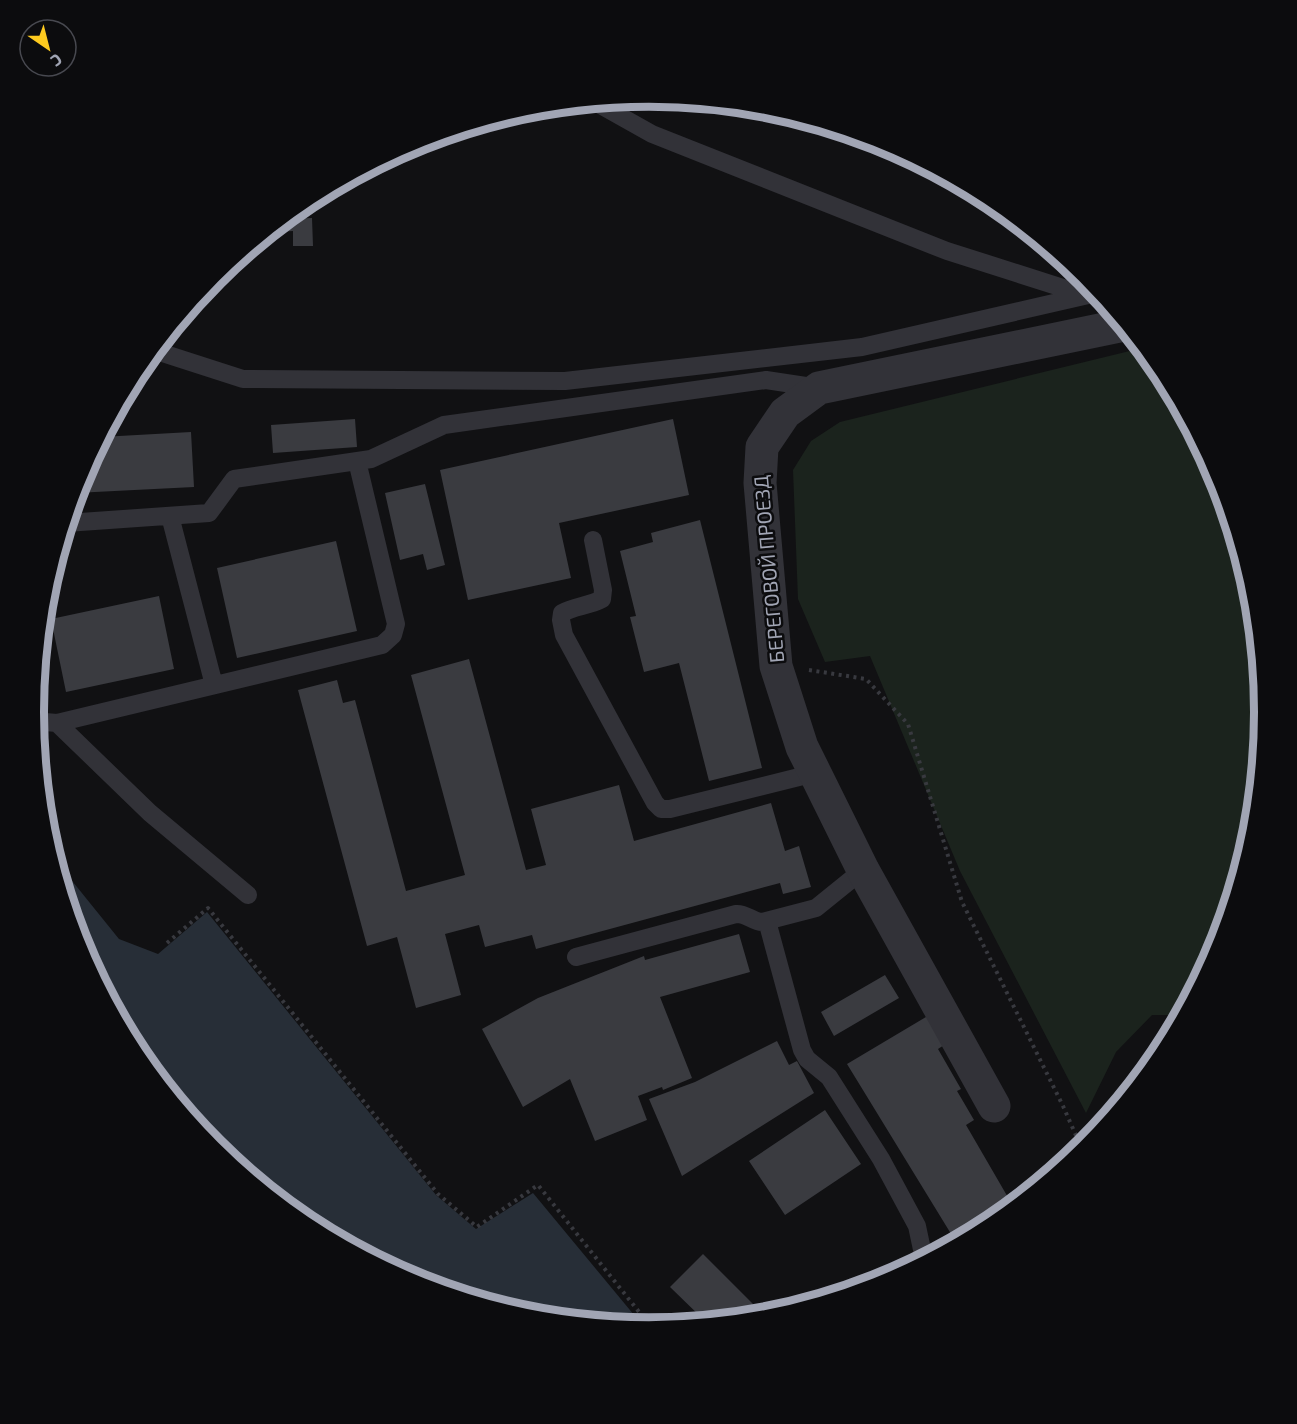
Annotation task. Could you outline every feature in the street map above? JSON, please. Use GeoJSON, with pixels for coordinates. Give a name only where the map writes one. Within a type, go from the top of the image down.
{"type":"FeatureCollection","features":[{"type":"Feature","properties":{"kind":"street","name":"БЕРЕГОВОЙ ПРОЕЗД"},"geometry":{"type":"LineString","coordinates":[[994,1107],[863,870],[802,747],[776,666],[760,483],[762,447],[785,413],[819,388],[1115,328]]}},
{"type":"Feature","properties":{"kind":"lane"},"geometry":{"type":"LineString","coordinates":[[607,108],[652,134],[947,251],[1083,291]]}},
{"type":"Feature","properties":{"kind":"lane"},"geometry":{"type":"LineString","coordinates":[[162,353],[243,379],[565,381],[862,347],[1086,295]]}},
{"type":"Feature","properties":{"kind":"lane"},"geometry":{"type":"LineString","coordinates":[[75,522],[208,513],[234,479],[378,458],[444,425],[766,380],[819,388]]}},
{"type":"Feature","properties":{"kind":"lane"},"geometry":{"type":"LineString","coordinates":[[44,721],[57,723],[382,645],[393,635],[396,624],[357,461]]}},
{"type":"Feature","properties":{"kind":"lane"},"geometry":{"type":"LineString","coordinates":[[170,516],[214,685]]}},
{"type":"Feature","properties":{"kind":"lane"},"geometry":{"type":"LineString","coordinates":[[593,540],[603,590],[602,599],[562,613],[564,635],[655,803],[662,809],[670,809],[815,773]]}},
{"type":"Feature","properties":{"kind":"lane"},"geometry":{"type":"LineString","coordinates":[[57,723],[150,813],[248,895]]}},
{"type":"Feature","properties":{"kind":"lane"},"geometry":{"type":"LineString","coordinates":[[576,957],[740,913],[759,923],[816,908],[863,870]]}},
{"type":"Feature","properties":{"kind":"lane"},"geometry":{"type":"LineString","coordinates":[[768,921],[802,1050],[807,1059],[828,1077],[881,1159],[917,1226],[922,1252]]}},
{"type":"Feature","properties":{"kind":"path"},"geometry":{"type":"LineString","coordinates":[[776,666],[866,679],[908,724],[962,902],[1077,1139]]}},
{"type":"Feature","properties":{"kind":"path"},"geometry":{"type":"LineString","coordinates":[[167,943],[208,908],[438,1194],[477,1227],[538,1185],[643,1317]]}},
{"type":"Feature","properties":{"kind":"shaded area"},"geometry":{"type":"Polygon","coordinates":[[[1133,350],[1152,376],[1191,444],[1221,518],[1242,594],[1252,672],[1254,712],[1252,752],[1242,830],[1233,869],[1207,944],[1172,1015],[1152,1015],[1116,1052],[1086,1113],[960,871],[870,656],[825,662],[798,599],[793,470],[811,441],[840,422],[1133,350]]]}},
{"type":"Feature","properties":{"kind":"shaded area"},"geometry":{"type":"Polygon","coordinates":[[[65,872],[119,939],[158,954],[207,912],[436,1195],[476,1229],[533,1193],[635,1317],[570,1312],[530,1305],[454,1285],[381,1255],[312,1215],[280,1192],[221,1140],[194,1111],[145,1048],[106,980],[90,944],[65,872]]]}},
{"type":"Feature","properties":{"kind":"building"},"geometry":{"type":"Polygon","coordinates":[[[299,218],[312,218],[313,246],[293,246],[293,231],[280,232],[299,218]]]}},
{"type":"Feature","properties":{"kind":"building"},"geometry":{"type":"Polygon","coordinates":[[[355,419],[357,447],[273,453],[271,425],[355,419]]]}},
{"type":"Feature","properties":{"kind":"building"},"geometry":{"type":"Polygon","coordinates":[[[673,419],[689,495],[559,523],[571,578],[468,600],[440,470],[673,419]]]}},
{"type":"Feature","properties":{"kind":"building"},"geometry":{"type":"Polygon","coordinates":[[[191,432],[194,487],[85,492],[110,436],[191,432]]]}},
{"type":"Feature","properties":{"kind":"building"},"geometry":{"type":"Polygon","coordinates":[[[425,484],[445,565],[427,570],[423,554],[400,560],[385,493],[425,484]]]}},
{"type":"Feature","properties":{"kind":"building"},"geometry":{"type":"Polygon","coordinates":[[[700,520],[762,768],[709,781],[679,663],[644,672],[630,617],[636,616],[620,551],[653,542],[651,533],[700,520]]]}},
{"type":"Feature","properties":{"kind":"building"},"geometry":{"type":"Polygon","coordinates":[[[336,541],[357,631],[237,658],[217,568],[336,541]]]}},
{"type":"Feature","properties":{"kind":"building"},"geometry":{"type":"Polygon","coordinates":[[[159,596],[174,669],[66,692],[51,619],[159,596]]]}},
{"type":"Feature","properties":{"kind":"building"},"geometry":{"type":"Polygon","coordinates":[[[469,659],[526,870],[546,865],[531,809],[619,785],[634,841],[771,803],[785,851],[799,846],[811,887],[783,894],[780,883],[536,949],[532,935],[485,947],[479,925],[445,934],[461,995],[416,1008],[397,937],[367,946],[298,690],[337,680],[343,703],[355,700],[406,891],[465,875],[411,675],[469,659]]]}},
{"type":"Feature","properties":{"kind":"building"},"geometry":{"type":"Polygon","coordinates":[[[739,934],[750,972],[660,997],[692,1078],[663,1090],[662,1087],[638,1096],[647,1120],[595,1141],[570,1079],[523,1107],[482,1029],[538,998],[644,956],[645,960],[739,934]]]}},
{"type":"Feature","properties":{"kind":"building"},"geometry":{"type":"Polygon","coordinates":[[[885,975],[899,998],[834,1036],[821,1012],[885,975]]]}},
{"type":"Feature","properties":{"kind":"building"},"geometry":{"type":"Polygon","coordinates":[[[931,1014],[947,1043],[938,1049],[961,1089],[957,1091],[974,1120],[966,1125],[1008,1198],[952,1235],[847,1064],[931,1014]]]}},
{"type":"Feature","properties":{"kind":"building"},"geometry":{"type":"Polygon","coordinates":[[[777,1041],[789,1065],[797,1061],[814,1093],[682,1176],[649,1099],[695,1082],[777,1041]]]}},
{"type":"Feature","properties":{"kind":"building"},"geometry":{"type":"Polygon","coordinates":[[[825,1110],[861,1164],[785,1215],[749,1161],[825,1110]]]}},
{"type":"Feature","properties":{"kind":"building"},"geometry":{"type":"Polygon","coordinates":[[[703,1254],[753,1304],[749,1308],[699,1315],[670,1287],[703,1254]]]}}]}
